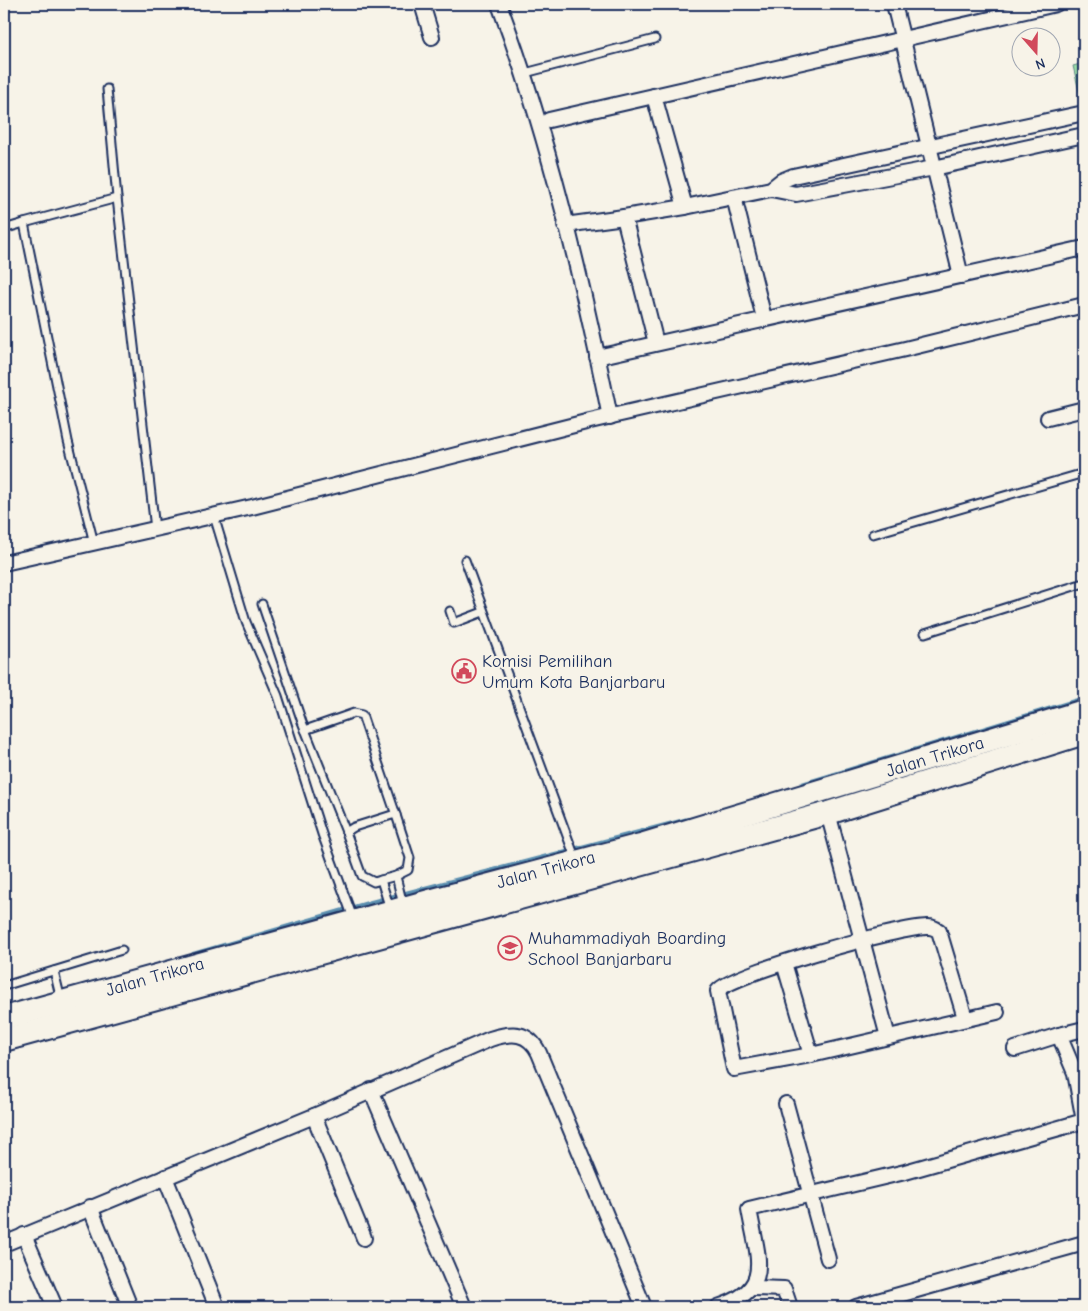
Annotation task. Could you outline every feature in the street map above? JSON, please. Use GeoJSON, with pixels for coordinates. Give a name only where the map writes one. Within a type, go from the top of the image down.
{"type":"FeatureCollection","features":[{"type":"Feature","properties":{"kind":"main road","name":"Jalan Trikora"},"geometry":{"type":"LineString","coordinates":[[4,1040],[279,953],[354,923],[575,856],[891,771],[1084,711]]}},
{"type":"Feature","properties":{"kind":"main road","name":"Jalan Trikora"},"geometry":{"type":"LineString","coordinates":[[4,1018],[279,953],[828,813],[1084,733]]}},
{"type":"Feature","properties":{"kind":"street"},"geometry":{"type":"LineString","coordinates":[[422,4],[432,37]]}},
{"type":"Feature","properties":{"kind":"street"},"geometry":{"type":"LineString","coordinates":[[499,4],[525,73],[598,357],[610,417]]}},
{"type":"Feature","properties":{"kind":"street"},"geometry":{"type":"LineString","coordinates":[[894,4],[961,276]]}},
{"type":"Feature","properties":{"kind":"street"},"geometry":{"type":"LineString","coordinates":[[549,120],[1056,4]]}},
{"type":"Feature","properties":{"kind":"street"},"geometry":{"type":"LineString","coordinates":[[654,96],[685,207]]}},
{"type":"Feature","properties":{"kind":"street"},"geometry":{"type":"LineString","coordinates":[[565,225],[685,207],[734,197],[770,189],[793,176],[1084,113]]}},
{"type":"Feature","properties":{"kind":"street"},"geometry":{"type":"LineString","coordinates":[[770,189],[796,194],[934,168],[1084,135]]}},
{"type":"Feature","properties":{"kind":"street"},"geometry":{"type":"LineString","coordinates":[[734,197],[764,318]]}},
{"type":"Feature","properties":{"kind":"street"},"geometry":{"type":"LineString","coordinates":[[624,217],[656,343]]}},
{"type":"Feature","properties":{"kind":"street"},"geometry":{"type":"LineString","coordinates":[[598,357],[764,318],[1084,248]]}},
{"type":"Feature","properties":{"kind":"street"},"geometry":{"type":"LineString","coordinates":[[4,563],[214,516],[610,417],[905,349],[1084,305]]}},
{"type":"Feature","properties":{"kind":"street"},"geometry":{"type":"LineString","coordinates":[[1048,418],[1084,409]]}},
{"type":"Feature","properties":{"kind":"street"},"geometry":{"type":"LineString","coordinates":[[828,813],[888,1037]]}},
{"type":"Feature","properties":{"kind":"street"},"geometry":{"type":"LineString","coordinates":[[965,1018],[944,944],[939,931],[935,928],[914,928],[862,940],[784,963],[726,983],[718,991],[734,1069],[811,1056],[965,1018],[997,1012]]}},
{"type":"Feature","properties":{"kind":"street"},"geometry":{"type":"LineString","coordinates":[[784,963],[811,1056]]}},
{"type":"Feature","properties":{"kind":"street"},"geometry":{"type":"LineString","coordinates":[[1015,1049],[1084,1029]]}},
{"type":"Feature","properties":{"kind":"street"},"geometry":{"type":"LineString","coordinates":[[4,1244],[314,1116],[490,1039],[513,1033],[528,1037],[540,1053],[644,1307]]}},
{"type":"Feature","properties":{"kind":"street"},"geometry":{"type":"LineString","coordinates":[[718,1307],[738,1304],[753,1288],[758,1266],[749,1210],[905,1172],[1084,1121],[1080,1072],[1059,1035]]}},
{"type":"Feature","properties":{"kind":"street"},"geometry":{"type":"LineString","coordinates":[[371,1090],[464,1307]]}},
{"type":"Feature","properties":{"kind":"street"},"geometry":{"type":"LineString","coordinates":[[786,1104],[812,1194],[828,1259]]}},
{"type":"Feature","properties":{"kind":"street"},"geometry":{"type":"LineString","coordinates":[[314,1116],[364,1238]]}},
{"type":"Feature","properties":{"kind":"street"},"geometry":{"type":"LineString","coordinates":[[165,1177],[216,1307]]}},
{"type":"Feature","properties":{"kind":"street"},"geometry":{"type":"LineString","coordinates":[[90,1207],[130,1307]]}},
{"type":"Feature","properties":{"kind":"street"},"geometry":{"type":"LineString","coordinates":[[24,1235],[55,1307]]}},
{"type":"Feature","properties":{"kind":"street"},"geometry":{"type":"LineString","coordinates":[[856,1307],[1084,1242]]}},
{"type":"Feature","properties":{"kind":"street"},"geometry":{"type":"LineString","coordinates":[[753,1288],[784,1289],[790,1307]]}},
{"type":"Feature","properties":{"kind":"lane"},"geometry":{"type":"LineString","coordinates":[[525,73],[655,40]]}},
{"type":"Feature","properties":{"kind":"lane"},"geometry":{"type":"LineString","coordinates":[[107,89],[117,198],[155,529]]}},
{"type":"Feature","properties":{"kind":"lane"},"geometry":{"type":"LineString","coordinates":[[4,229],[117,198]]}},
{"type":"Feature","properties":{"kind":"lane"},"geometry":{"type":"LineString","coordinates":[[24,223],[68,441],[94,543]]}},
{"type":"Feature","properties":{"kind":"lane"},"geometry":{"type":"LineString","coordinates":[[873,534],[1084,473]]}},
{"type":"Feature","properties":{"kind":"lane"},"geometry":{"type":"LineString","coordinates":[[214,516],[246,622],[278,696],[322,834],[354,923]]}},
{"type":"Feature","properties":{"kind":"lane"},"geometry":{"type":"LineString","coordinates":[[465,560],[575,856]]}},
{"type":"Feature","properties":{"kind":"lane"},"geometry":{"type":"LineString","coordinates":[[925,633],[1084,583]]}},
{"type":"Feature","properties":{"kind":"lane"},"geometry":{"type":"LineString","coordinates":[[262,604],[305,730],[362,876],[374,882],[396,876],[408,870],[410,858],[362,715],[354,713],[305,730]]}},
{"type":"Feature","properties":{"kind":"lane"},"geometry":{"type":"LineString","coordinates":[[450,611],[454,623],[483,612]]}},
{"type":"Feature","properties":{"kind":"lane"},"geometry":{"type":"LineString","coordinates":[[346,832],[354,826],[396,815]]}},
{"type":"Feature","properties":{"kind":"lane"},"geometry":{"type":"LineString","coordinates":[[396,876],[397,910]]}},
{"type":"Feature","properties":{"kind":"lane"},"geometry":{"type":"LineString","coordinates":[[381,880],[397,910]]}},
{"type":"Feature","properties":{"kind":"lane"},"geometry":{"type":"LineString","coordinates":[[4,986],[122,950]]}},
{"type":"Feature","properties":{"kind":"lane"},"geometry":{"type":"LineString","coordinates":[[54,971],[61,1003]]}},
{"type":"Feature","properties":{"kind":"green space"},"geometry":{"type":"Polygon","coordinates":[[[1084,63],[1084,112],[1073,66],[1084,63]]]}},
{"type":"Feature","properties":{"kind":"waterway"},"geometry":{"type":"LineString","coordinates":[[802,784],[1084,698]]}},
{"type":"Feature","properties":{"kind":"waterway"},"geometry":{"type":"LineString","coordinates":[[193,954],[371,902],[688,819]]}},
{"type":"Feature","properties":{"kind":"place","name":"Komisi Pemilihan Umum Kota Banjarbaru"},"geometry":{"type":"Point","coordinates":[464,671]}},
{"type":"Feature","properties":{"kind":"place","name":"Muhammadiyah Boarding School Banjarbaru"},"geometry":{"type":"Point","coordinates":[510,948]}}]}
